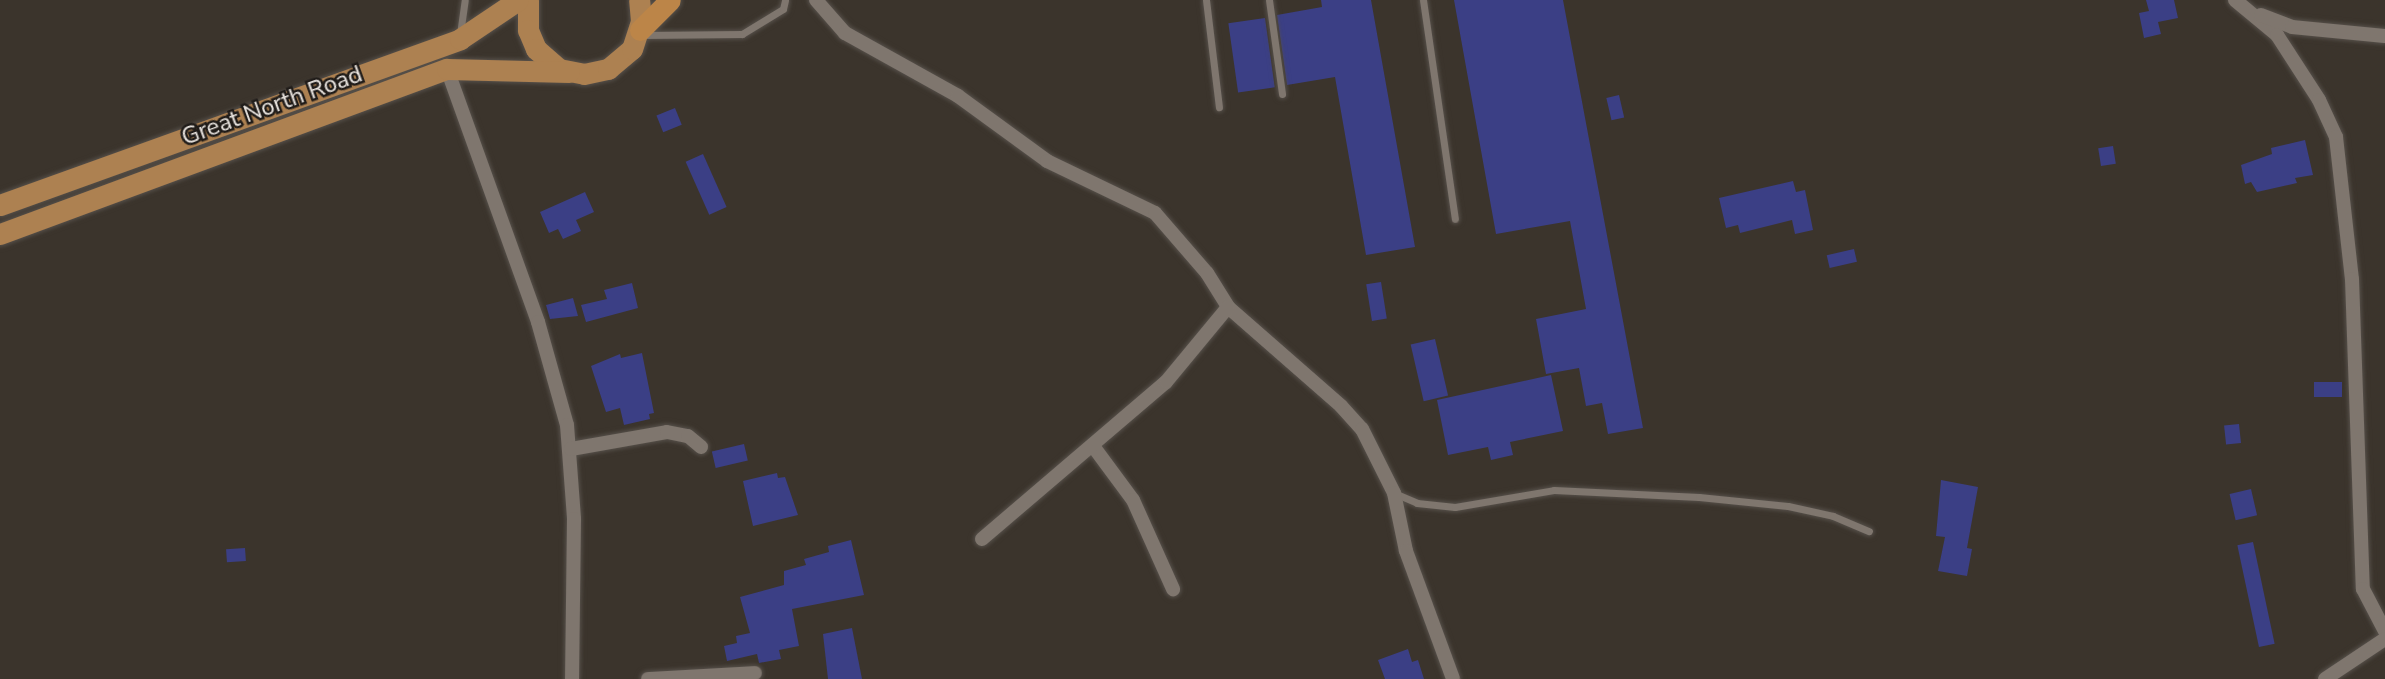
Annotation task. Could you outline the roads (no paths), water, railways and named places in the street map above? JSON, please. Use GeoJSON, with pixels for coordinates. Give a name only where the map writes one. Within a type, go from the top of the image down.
{"type":"FeatureCollection","features":[{"type":"Feature","properties":{"kind":"highway"},"geometry":{"type":"LineString","coordinates":[[639,33],[670,0]]}},
{"type":"Feature","properties":{"kind":"main road","name":"Great North Road"},"geometry":{"type":"LineString","coordinates":[[0,205],[460,39],[518,0]]}},
{"type":"Feature","properties":{"kind":"main road"},"geometry":{"type":"LineString","coordinates":[[528,0],[531,40],[542,57],[569,72]]}},
{"type":"Feature","properties":{"kind":"main road"},"geometry":{"type":"LineString","coordinates":[[639,0],[639,33]]}},
{"type":"Feature","properties":{"kind":"main road","name":"Great North Road"},"geometry":{"type":"LineString","coordinates":[[0,234],[447,69],[569,72],[608,69],[627,55],[639,33]]}},
{"type":"Feature","properties":{"kind":"street"},"geometry":{"type":"LineString","coordinates":[[817,0],[845,33],[958,96],[1047,161],[1154,213],[1207,273],[1228,307],[1362,429],[1394,493],[1406,551],[1453,679]]}},
{"type":"Feature","properties":{"kind":"street"},"geometry":{"type":"LineString","coordinates":[[2235,0],[2250,10],[2292,27],[2385,36]]}},
{"type":"Feature","properties":{"kind":"street"},"geometry":{"type":"LineString","coordinates":[[2250,10],[2292,55],[2336,136],[2352,279],[2363,589],[2385,631]]}},
{"type":"Feature","properties":{"kind":"street"},"geometry":{"type":"LineString","coordinates":[[447,69],[538,322],[571,449],[572,679]]}},
{"type":"Feature","properties":{"kind":"street"},"geometry":{"type":"LineString","coordinates":[[982,540],[1166,382],[1228,307]]}},
{"type":"Feature","properties":{"kind":"street"},"geometry":{"type":"LineString","coordinates":[[571,449],[667,432],[688,436],[701,447]]}},
{"type":"Feature","properties":{"kind":"street"},"geometry":{"type":"LineString","coordinates":[[1093,446],[1133,500],[1173,589]]}},
{"type":"Feature","properties":{"kind":"street"},"geometry":{"type":"LineString","coordinates":[[2325,679],[2385,639]]}},
{"type":"Feature","properties":{"kind":"street"},"geometry":{"type":"LineString","coordinates":[[648,679],[755,673]]}},
{"type":"Feature","properties":{"kind":"lane"},"geometry":{"type":"LineString","coordinates":[[460,39],[465,0]]}},
{"type":"Feature","properties":{"kind":"lane"},"geometry":{"type":"LineString","coordinates":[[639,33],[742,34],[783,9],[785,0]]}},
{"type":"Feature","properties":{"kind":"lane"},"geometry":{"type":"LineString","coordinates":[[1206,0],[1219,107]]}},
{"type":"Feature","properties":{"kind":"lane"},"geometry":{"type":"LineString","coordinates":[[1269,0],[1282,94]]}},
{"type":"Feature","properties":{"kind":"lane"},"geometry":{"type":"LineString","coordinates":[[1423,0],[1455,219]]}},
{"type":"Feature","properties":{"kind":"lane"},"geometry":{"type":"LineString","coordinates":[[1394,493],[1417,503],[1455,506],[1553,490],[1699,497],[1788,506],[1833,516],[1869,531]]}}]}
